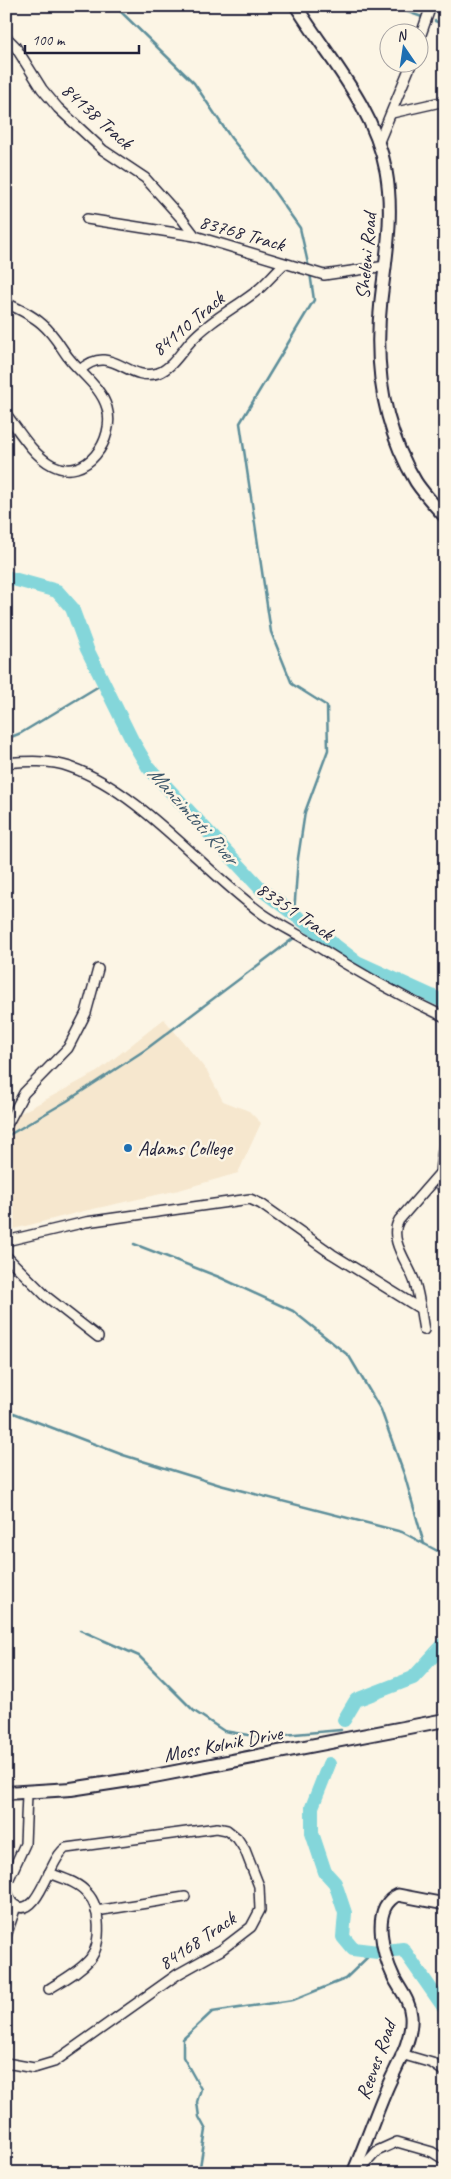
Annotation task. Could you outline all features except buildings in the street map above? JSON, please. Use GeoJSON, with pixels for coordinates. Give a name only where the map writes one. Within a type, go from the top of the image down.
{"type":"FeatureCollection","features":[{"type":"Feature","properties":{"kind":"main road","name":"Moss Kolnik Drive"},"geometry":{"type":"LineString","coordinates":[[6,1793],[27,1794],[71,1790],[149,1777],[445,1720]]}},
{"type":"Feature","properties":{"kind":"street","name":"Sheleni Road"},"geometry":{"type":"LineString","coordinates":[[296,6],[357,96],[368,116],[378,144],[389,193],[386,266],[378,334],[378,357],[382,391],[396,440],[406,463],[418,484],[445,517]]}},
{"type":"Feature","properties":{"kind":"street"},"geometry":{"type":"LineString","coordinates":[[425,22],[431,6]]}},
{"type":"Feature","properties":{"kind":"street","name":"84138 Track"},"geometry":{"type":"LineString","coordinates":[[6,37],[15,46],[42,89],[58,108],[103,150],[145,178],[182,219],[194,236]]}},
{"type":"Feature","properties":{"kind":"street"},"geometry":{"type":"LineString","coordinates":[[378,144],[408,72]]}},
{"type":"Feature","properties":{"kind":"street"},"geometry":{"type":"LineString","coordinates":[[392,113],[445,101]]}},
{"type":"Feature","properties":{"kind":"street","name":"83768 Track"},"geometry":{"type":"LineString","coordinates":[[87,219],[194,236],[324,275],[338,275],[386,266]]}},
{"type":"Feature","properties":{"kind":"street","name":"84110 Track"},"geometry":{"type":"LineString","coordinates":[[80,370],[90,362],[101,358],[145,374],[162,371],[171,365],[199,332],[256,292],[284,264]]}},
{"type":"Feature","properties":{"kind":"street"},"geometry":{"type":"LineString","coordinates":[[6,303],[27,313],[44,326],[101,395],[107,407],[109,424],[107,437],[97,454],[80,465],[60,468],[45,460],[6,414]]}},
{"type":"Feature","properties":{"kind":"street","name":"83351 Track"},"geometry":{"type":"LineString","coordinates":[[6,762],[49,762],[70,767],[94,778],[155,820],[235,891],[274,922],[346,966],[445,1017]]}},
{"type":"Feature","properties":{"kind":"street"},"geometry":{"type":"LineString","coordinates":[[6,1127],[24,1092],[68,1048],[86,1013],[98,969]]}},
{"type":"Feature","properties":{"kind":"street"},"geometry":{"type":"LineString","coordinates":[[445,1140],[440,1173],[440,1184],[445,1195]]}},
{"type":"Feature","properties":{"kind":"street"},"geometry":{"type":"LineString","coordinates":[[424,1330],[416,1286],[401,1254],[396,1228],[399,1220],[440,1173]]}},
{"type":"Feature","properties":{"kind":"street"},"geometry":{"type":"LineString","coordinates":[[6,1241],[86,1222],[250,1199],[261,1204],[332,1254],[391,1288],[419,1308]]}},
{"type":"Feature","properties":{"kind":"street"},"geometry":{"type":"LineString","coordinates":[[6,1256],[47,1297],[98,1338]]}},
{"type":"Feature","properties":{"kind":"street"},"geometry":{"type":"LineString","coordinates":[[6,1936],[16,1906],[9,1896],[6,1885],[25,1844],[27,1794]]}},
{"type":"Feature","properties":{"kind":"street","name":"84168 Track"},"geometry":{"type":"LineString","coordinates":[[6,2064],[18,2068],[34,2068],[62,2058],[178,1974],[235,1940],[254,1923],[261,1905],[260,1890],[245,1850],[234,1835],[221,1828],[69,1847],[61,1851],[57,1856],[33,1902],[24,1906],[16,1906]]}},
{"type":"Feature","properties":{"kind":"street"},"geometry":{"type":"LineString","coordinates":[[49,1873],[78,1886],[86,1892],[96,1911],[97,1939],[94,1953],[79,1969],[49,1989]]}},
{"type":"Feature","properties":{"kind":"street","name":"Reeves Road"},"geometry":{"type":"LineString","coordinates":[[352,2173],[410,2029],[411,2010],[387,1961],[382,1934],[383,1912],[394,1898],[404,1895],[445,1904]]}},
{"type":"Feature","properties":{"kind":"street"},"geometry":{"type":"LineString","coordinates":[[96,1911],[184,1897]]}},
{"type":"Feature","properties":{"kind":"street"},"geometry":{"type":"LineString","coordinates":[[401,2054],[432,2063],[445,2072]]}},
{"type":"Feature","properties":{"kind":"street"},"geometry":{"type":"LineString","coordinates":[[357,2173],[377,2151],[397,2142],[432,2152],[445,2160]]}},
{"type":"Feature","properties":{"kind":"shaded area","name":"Adams College"},"geometry":{"type":"Polygon","coordinates":[[[164,1019],[207,1071],[223,1101],[249,1111],[261,1123],[238,1173],[179,1190],[6,1231],[6,1121],[97,1072],[164,1019]]]}},
{"type":"Feature","properties":{"kind":"waterway"},"geometry":{"type":"LineString","coordinates":[[115,6],[194,83],[231,138],[268,183],[300,228],[309,268]]}},
{"type":"Feature","properties":{"kind":"waterway"},"geometry":{"type":"LineString","coordinates":[[391,6],[422,17]]}},
{"type":"Feature","properties":{"kind":"waterway"},"geometry":{"type":"LineString","coordinates":[[435,21],[445,25]]}},
{"type":"Feature","properties":{"kind":"waterway"},"geometry":{"type":"LineString","coordinates":[[294,914],[298,858],[305,812],[328,750],[327,706],[292,684],[271,632],[240,423],[314,300],[310,273]]}},
{"type":"Feature","properties":{"kind":"waterway","name":"Manzimtoti River"},"geometry":{"type":"LineString","coordinates":[[6,577],[57,591],[72,608],[87,649],[132,740],[148,767],[262,890],[357,962],[445,1002]]}},
{"type":"Feature","properties":{"kind":"waterway"},"geometry":{"type":"LineString","coordinates":[[6,739],[21,733],[104,683]]}},
{"type":"Feature","properties":{"kind":"waterway"},"geometry":{"type":"LineString","coordinates":[[300,933],[310,926]]}},
{"type":"Feature","properties":{"kind":"waterway"},"geometry":{"type":"LineString","coordinates":[[9,1135],[67,1101],[145,1050],[294,938]]}},
{"type":"Feature","properties":{"kind":"waterway"},"geometry":{"type":"LineString","coordinates":[[134,1244],[219,1277],[293,1311],[349,1356],[381,1410],[405,1477],[424,1544]]}},
{"type":"Feature","properties":{"kind":"waterway"},"geometry":{"type":"LineString","coordinates":[[6,1410],[123,1455],[220,1485],[402,1532],[445,1555]]}},
{"type":"Feature","properties":{"kind":"waterway"},"geometry":{"type":"LineString","coordinates":[[80,1630],[139,1656],[194,1711],[224,1731],[260,1737],[341,1730]]}},
{"type":"Feature","properties":{"kind":"waterway","name":"Manzimtoti River"},"geometry":{"type":"LineString","coordinates":[[344,1720],[356,1700],[413,1678],[445,1643]]}},
{"type":"Feature","properties":{"kind":"waterway","name":"Manzimtoti River"},"geometry":{"type":"LineString","coordinates":[[329,1764],[312,1807],[312,1833],[325,1872],[335,1883],[345,1913],[343,1937],[353,1949],[378,1952],[403,1949],[445,2009]]}},
{"type":"Feature","properties":{"kind":"waterway"},"geometry":{"type":"LineString","coordinates":[[199,2173],[206,2130],[199,2117],[197,2102],[201,2089],[183,2057],[183,2039],[212,2012],[293,2000],[345,1979],[373,1952]]}},
{"type":"Feature","properties":{"kind":"place","name":"Adams College"},"geometry":{"type":"Point","coordinates":[128,1148]}}]}
